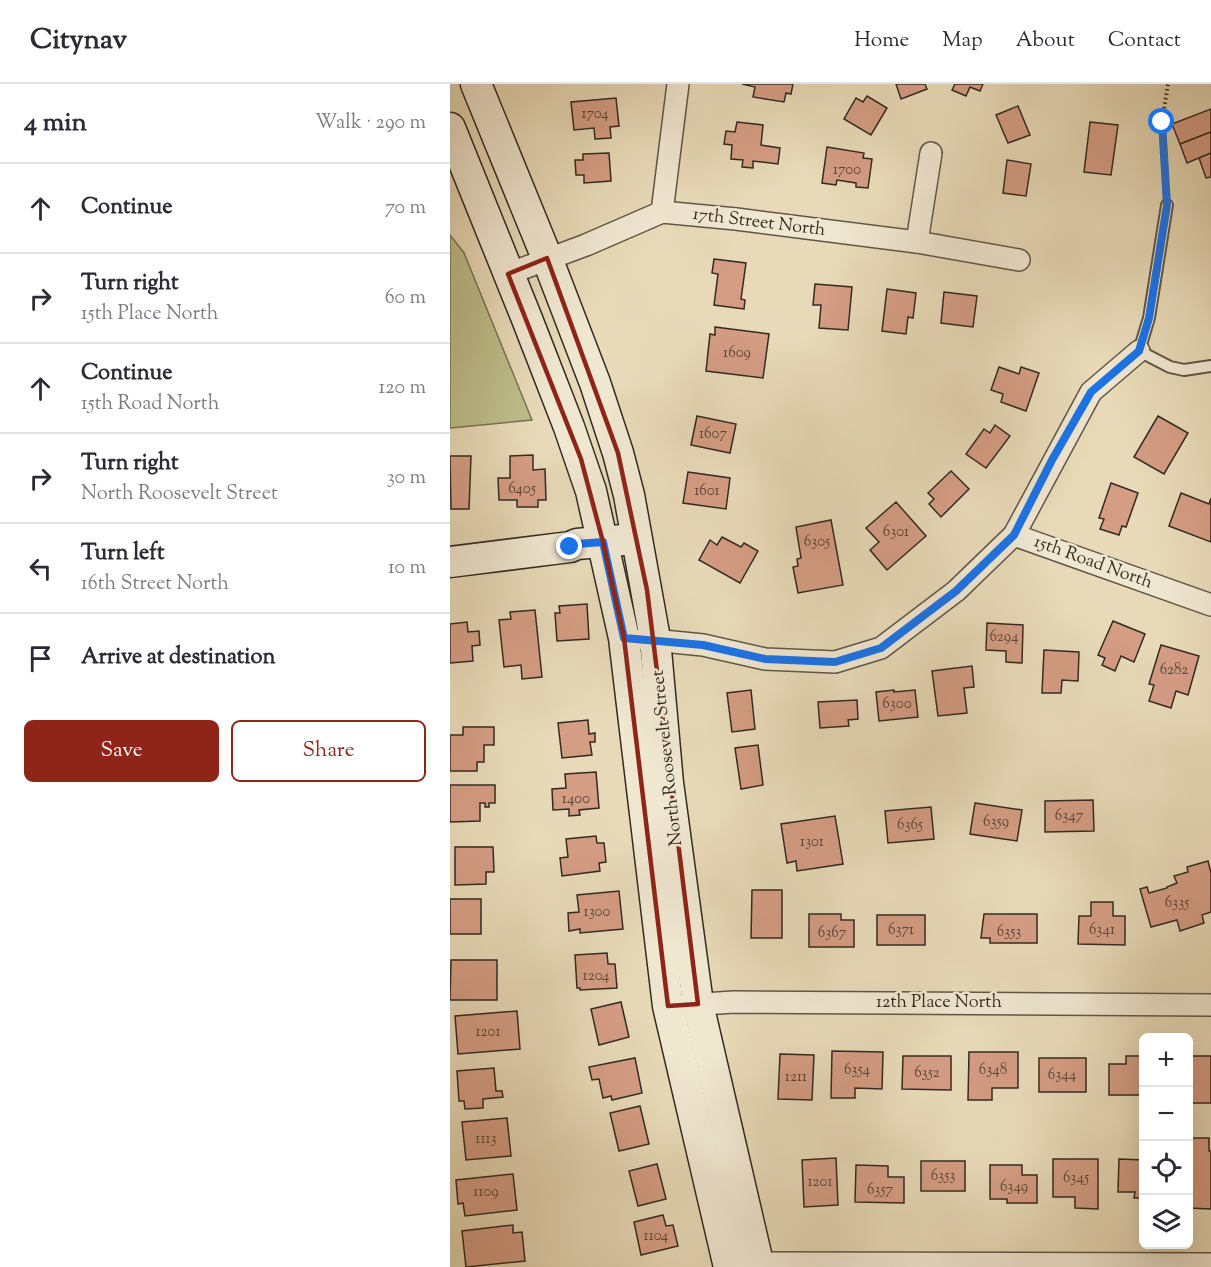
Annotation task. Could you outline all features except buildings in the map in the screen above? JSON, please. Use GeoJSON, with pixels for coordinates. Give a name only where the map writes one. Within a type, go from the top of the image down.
{"type":"FeatureCollection","features":[{"type":"Feature","properties":{"kind":"main road","name":"North Roosevelt Street"},"geometry":{"type":"LineString","coordinates":[[476,84],[547,258],[607,418],[629,495],[655,639],[668,783],[699,1004],[759,1265]]}},
{"type":"Feature","properties":{"kind":"main road","name":"North Roosevelt Street"},"geometry":{"type":"LineString","coordinates":[[450,128],[581,459],[603,542],[624,638],[668,1006],[728,1265]]}},
{"type":"Feature","properties":{"kind":"main road"},"geometry":{"type":"LineString","coordinates":[[450,562],[638,538]]}},
{"type":"Feature","properties":{"kind":"street"},"geometry":{"type":"LineString","coordinates":[[662,212],[678,84]]}},
{"type":"Feature","properties":{"kind":"street"},"geometry":{"type":"LineString","coordinates":[[917,242],[931,153]]}},
{"type":"Feature","properties":{"kind":"street","name":"17th Street North"},"geometry":{"type":"LineString","coordinates":[[508,274],[662,212],[917,242],[1019,260]]}},
{"type":"Feature","properties":{"kind":"street"},"geometry":{"type":"LineString","coordinates":[[1014,535],[1052,460],[1091,392],[1139,351]]}},
{"type":"Feature","properties":{"kind":"street","name":"15th Road North"},"geometry":{"type":"LineString","coordinates":[[624,638],[703,645],[765,659],[835,662],[881,648],[956,591],[1014,535],[1211,604]]}},
{"type":"Feature","properties":{"kind":"street","name":"12th Place North"},"geometry":{"type":"LineString","coordinates":[[668,1006],[746,1002],[1211,1005]]}},
{"type":"Feature","properties":{"kind":"street"},"geometry":{"type":"LineString","coordinates":[[728,1265],[1211,1264]]}},
{"type":"Feature","properties":{"kind":"lane"},"geometry":{"type":"LineString","coordinates":[[1167,205],[1149,318],[1139,351],[1170,367],[1184,370],[1211,366]]}},
{"type":"Feature","properties":{"kind":"path"},"geometry":{"type":"LineString","coordinates":[[1167,205],[1162,122],[1168,84]]}},
{"type":"Feature","properties":{"kind":"highlighted area"},"geometry":{"type":"Polygon","coordinates":[[[547,258],[618,453],[647,590],[698,1004],[668,1006],[624,638],[603,542],[581,459],[508,274],[547,258]]]}},
{"type":"Feature","properties":{"kind":"green space"},"geometry":{"type":"Polygon","coordinates":[[[450,235],[464,253],[532,420],[450,428],[450,235]]]}},
{"type":"Feature","properties":{"kind":"route"},"geometry":{"type":"LineString","coordinates":[[570,547],[577,544],[603,542],[624,638],[703,645],[765,659],[835,662],[881,648],[956,591],[1014,535],[1052,460],[1091,392],[1139,351],[1149,318],[1167,205],[1162,122]]}}]}
